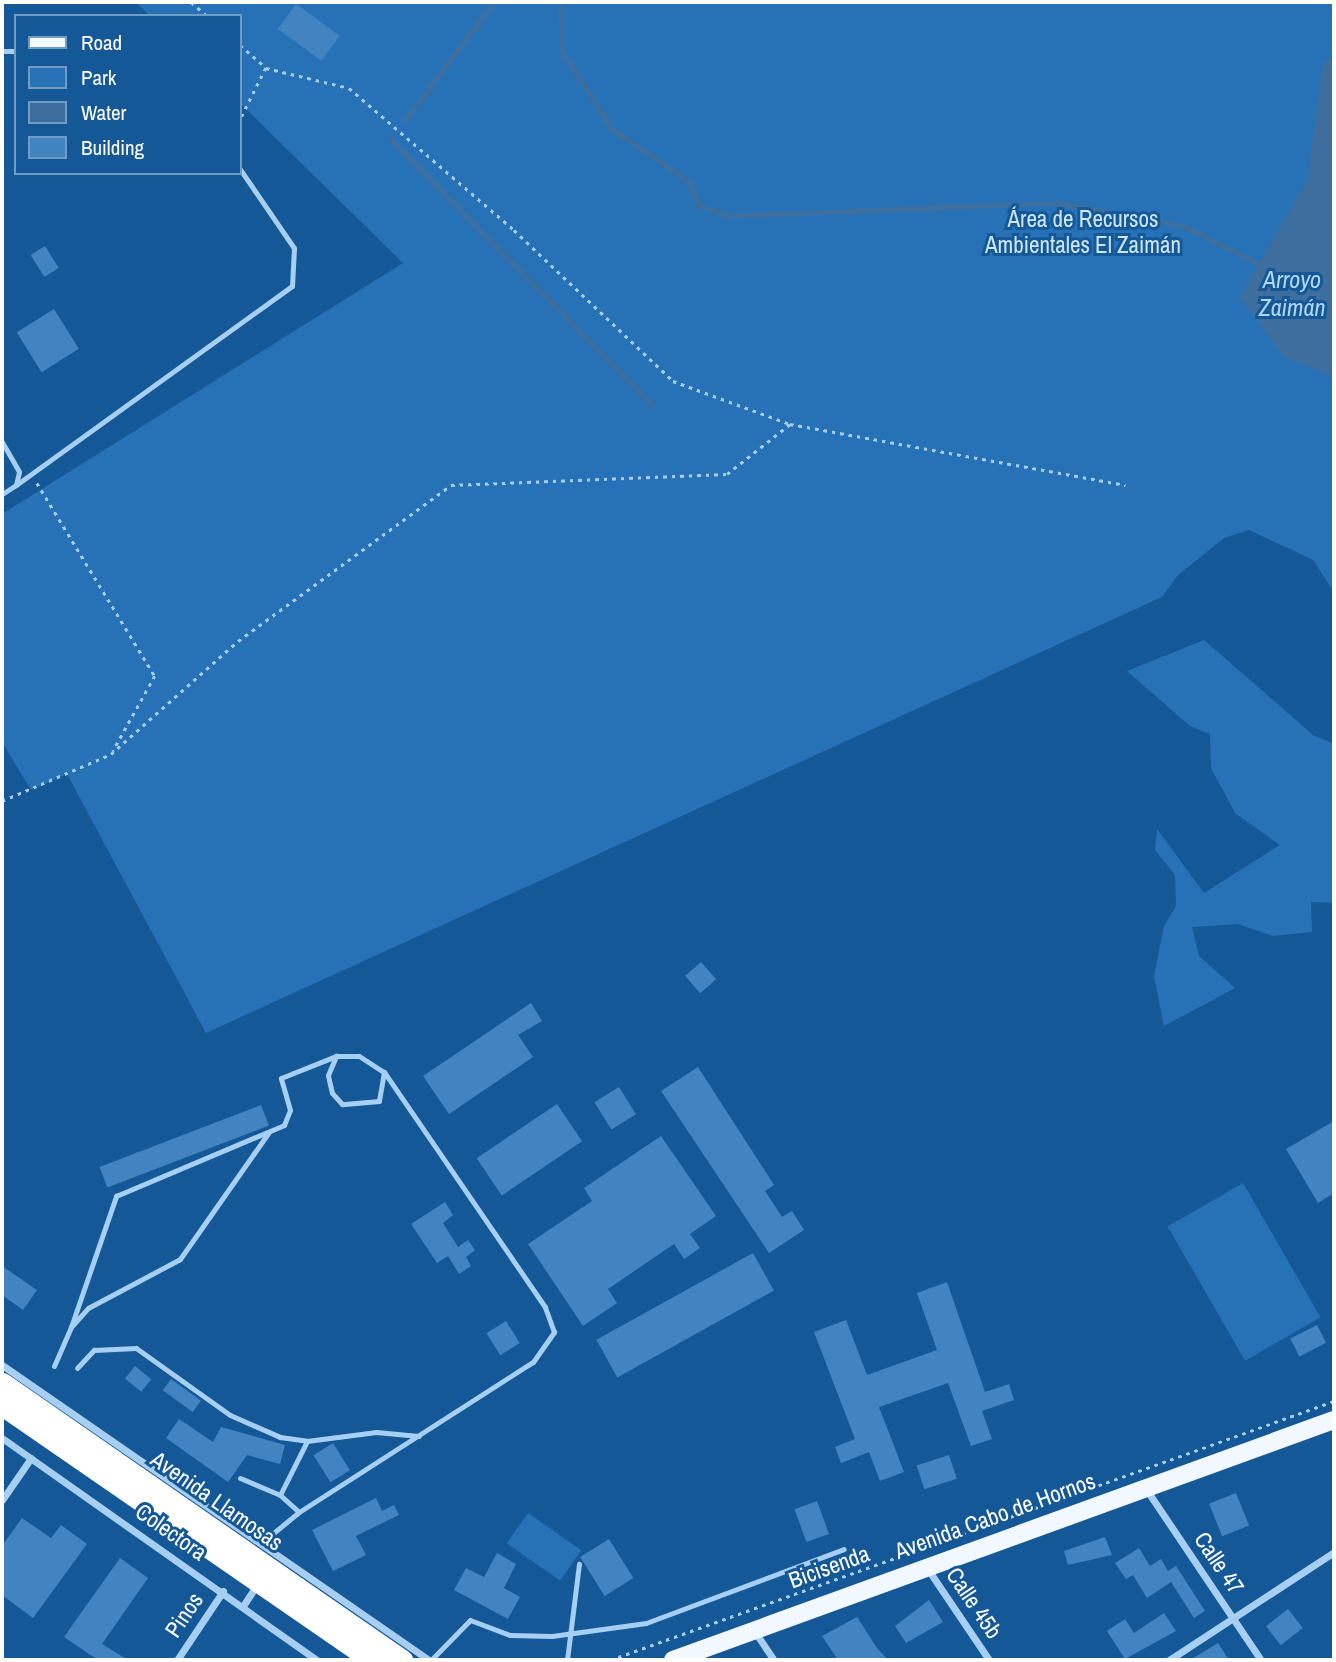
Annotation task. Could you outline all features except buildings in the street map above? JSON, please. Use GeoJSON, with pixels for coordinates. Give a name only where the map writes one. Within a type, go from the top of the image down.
{"type":"FeatureCollection","features":[{"type":"Feature","properties":{"kind":"highway","name":"Avenida Llamosas"},"geometry":{"type":"LineString","coordinates":[[2,1383],[29,1393],[268,1570],[371,1660]]}},
{"type":"Feature","properties":{"kind":"highway","name":"Avenida Llamosas"},"geometry":{"type":"LineString","coordinates":[[2,1405],[268,1570],[402,1660]]}},
{"type":"Feature","properties":{"kind":"main road","name":"Avenida Cabo de Hornos"},"geometry":{"type":"LineString","coordinates":[[673,1660],[1334,1420]]}},
{"type":"Feature","properties":{"kind":"street","name":"Colectora"},"geometry":{"type":"LineString","coordinates":[[2,1364],[29,1393],[260,1544],[268,1570]]}},
{"type":"Feature","properties":{"kind":"street","name":"Colectora"},"geometry":{"type":"LineString","coordinates":[[2,1438],[223,1591],[312,1659]]}},
{"type":"Feature","properties":{"kind":"street"},"geometry":{"type":"LineString","coordinates":[[2,1500],[31,1458]]}},
{"type":"Feature","properties":{"kind":"street","name":"Calle 47"},"geometry":{"type":"LineString","coordinates":[[1145,1488],[1261,1660]]}},
{"type":"Feature","properties":{"kind":"street"},"geometry":{"type":"LineString","coordinates":[[260,1544],[268,1570],[430,1660]]}},
{"type":"Feature","properties":{"kind":"street"},"geometry":{"type":"LineString","coordinates":[[1169,1660],[1334,1552]]}},
{"type":"Feature","properties":{"kind":"street","name":"Calle 45b"},"geometry":{"type":"LineString","coordinates":[[927,1567],[989,1660]]}},
{"type":"Feature","properties":{"kind":"street"},"geometry":{"type":"LineString","coordinates":[[243,1606],[268,1570]]}},
{"type":"Feature","properties":{"kind":"street","name":"Pinos"},"geometry":{"type":"LineString","coordinates":[[177,1660],[223,1591]]}},
{"type":"Feature","properties":{"kind":"street"},"geometry":{"type":"LineString","coordinates":[[754,1630],[774,1660]]}},
{"type":"Feature","properties":{"kind":"lane"},"geometry":{"type":"LineString","coordinates":[[2,494],[292,286],[294,248],[242,172]]}},
{"type":"Feature","properties":{"kind":"lane"},"geometry":{"type":"LineString","coordinates":[[2,442],[19,472],[16,485]]}},
{"type":"Feature","properties":{"kind":"lane"},"geometry":{"type":"LineString","coordinates":[[336,1056],[328,1075],[342,1104],[379,1101],[384,1072]]}},
{"type":"Feature","properties":{"kind":"lane"},"geometry":{"type":"LineString","coordinates":[[54,1366],[71,1327],[116,1196],[284,1125],[290,1110],[281,1079],[336,1056],[359,1056],[384,1072],[545,1307],[554,1332],[534,1362],[299,1512],[260,1544]]}},
{"type":"Feature","properties":{"kind":"lane"},"geometry":{"type":"LineString","coordinates":[[71,1327],[88,1308],[180,1259],[269,1132]]}},
{"type":"Feature","properties":{"kind":"lane"},"geometry":{"type":"LineString","coordinates":[[77,1368],[94,1350],[136,1348],[248,1426],[307,1441],[376,1432],[419,1436]]}},
{"type":"Feature","properties":{"kind":"lane"},"geometry":{"type":"LineString","coordinates":[[280,1495],[307,1441]]}},
{"type":"Feature","properties":{"kind":"lane"},"geometry":{"type":"LineString","coordinates":[[240,1478],[280,1495],[299,1512]]}},
{"type":"Feature","properties":{"kind":"lane"},"geometry":{"type":"LineString","coordinates":[[430,1660],[470,1620],[510,1635],[570,1634],[646,1623],[844,1549]]}},
{"type":"Feature","properties":{"kind":"lane"},"geometry":{"type":"LineString","coordinates":[[567,1660],[579,1564]]}},
{"type":"Feature","properties":{"kind":"path"},"geometry":{"type":"LineString","coordinates":[[191,2],[205,14]]}},
{"type":"Feature","properties":{"kind":"path"},"geometry":{"type":"LineString","coordinates":[[242,47],[266,68],[349,88],[514,230],[673,381],[790,425],[1125,485]]}},
{"type":"Feature","properties":{"kind":"path"},"geometry":{"type":"LineString","coordinates":[[242,116],[266,68]]}},
{"type":"Feature","properties":{"kind":"path"},"geometry":{"type":"LineString","coordinates":[[2,801],[111,754],[238,641],[452,485],[727,474],[790,425]]}},
{"type":"Feature","properties":{"kind":"path"},"geometry":{"type":"LineString","coordinates":[[32,474],[155,676],[111,754]]}},
{"type":"Feature","properties":{"kind":"path","name":"Bicisenda"},"geometry":{"type":"LineString","coordinates":[[610,1660],[1334,1401]]}},
{"type":"Feature","properties":{"kind":"green space","name":"Área de Recursos Ambientales El Zaimán"},"geometry":{"type":"Polygon","coordinates":[[[136,2],[1334,2],[1334,592],[1313,560],[1249,530],[1224,538],[1177,576],[1162,597],[206,1033],[67,774],[31,790],[2,742],[2,514],[403,263],[242,105],[242,14],[148,14],[136,2]]]}},
{"type":"Feature","properties":{"kind":"green space"},"geometry":{"type":"Polygon","coordinates":[[[1204,640],[1313,735],[1334,744],[1334,903],[1311,902],[1312,932],[1273,936],[1238,924],[1192,927],[1199,956],[1235,988],[1164,1026],[1154,976],[1164,926],[1176,906],[1175,875],[1155,850],[1157,829],[1204,893],[1280,845],[1235,813],[1211,768],[1210,734],[1190,726],[1127,671],[1204,640]]]}},
{"type":"Feature","properties":{"kind":"green space"},"geometry":{"type":"Polygon","coordinates":[[[1243,1183],[1320,1317],[1245,1361],[1168,1226],[1243,1183]]]}},
{"type":"Feature","properties":{"kind":"green space"},"geometry":{"type":"Polygon","coordinates":[[[528,1513],[581,1550],[560,1581],[507,1543],[528,1513]]]}},
{"type":"Feature","properties":{"kind":"water","name":"Arroyo Zaimán"},"geometry":{"type":"Polygon","coordinates":[[[1334,57],[1334,377],[1285,358],[1240,297],[1307,180],[1323,63],[1334,57]]]}},
{"type":"Feature","properties":{"kind":"waterway"},"geometry":{"type":"LineString","coordinates":[[404,121],[494,2]]}},
{"type":"Feature","properties":{"kind":"waterway"},"geometry":{"type":"LineString","coordinates":[[561,2],[562,51],[612,129],[690,182],[699,205],[727,216],[1057,203],[1184,226],[1263,266]]}},
{"type":"Feature","properties":{"kind":"waterway"},"geometry":{"type":"LineString","coordinates":[[391,139],[652,405]]}}]}
